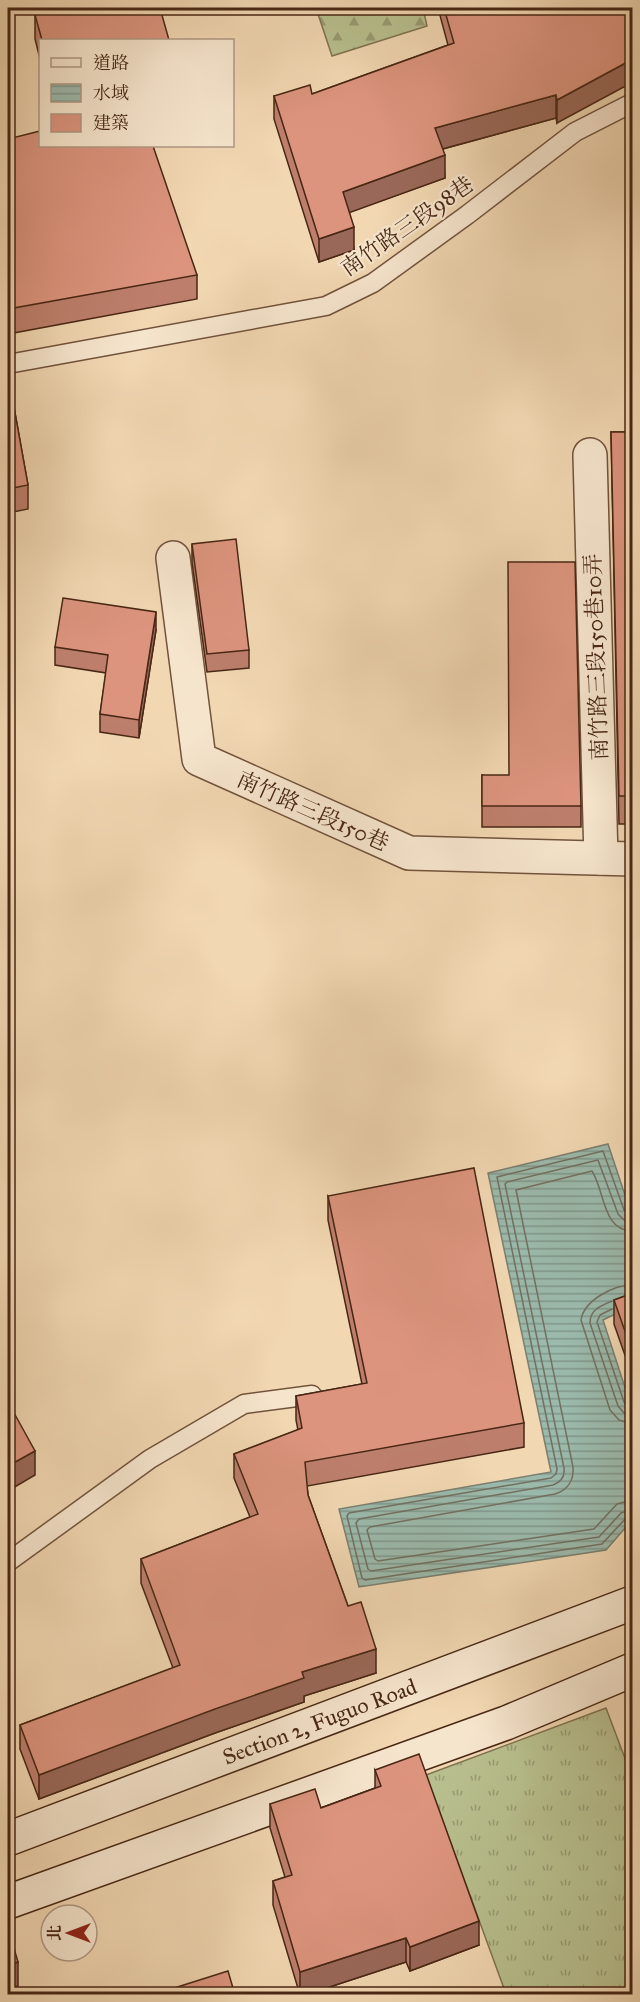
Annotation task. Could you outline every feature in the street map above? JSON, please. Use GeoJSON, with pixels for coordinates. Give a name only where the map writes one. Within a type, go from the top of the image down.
{"type":"FeatureCollection","features":[{"type":"Feature","properties":{"kind":"street","name":"南竹路三段150巷10弄"},"geometry":{"type":"LineString","coordinates":[[590,455],[617,859]]}},
{"type":"Feature","properties":{"kind":"street","name":"南竹路三段150巷"},"geometry":{"type":"LineString","coordinates":[[173,558],[199,759],[409,854],[617,859]]}},
{"type":"Feature","properties":{"kind":"street","name":"Section 2, Fuguo Road"},"geometry":{"type":"LineString","coordinates":[[8,1839],[633,1603]]}},
{"type":"Feature","properties":{"kind":"street"},"geometry":{"type":"LineString","coordinates":[[8,1902],[506,1723],[633,1670]]}},
{"type":"Feature","properties":{"kind":"lane","name":"南竹路三段98巷"},"geometry":{"type":"LineString","coordinates":[[8,364],[326,306],[373,283],[467,215],[575,132],[633,103]]}},
{"type":"Feature","properties":{"kind":"lane"},"geometry":{"type":"LineString","coordinates":[[8,1562],[150,1459],[244,1404],[312,1395]]}},
{"type":"Feature","properties":{"kind":"green space"},"geometry":{"type":"Polygon","coordinates":[[[316,8],[423,8],[427,26],[332,56],[316,8]]]}},
{"type":"Feature","properties":{"kind":"green space"},"geometry":{"type":"Polygon","coordinates":[[[606,1708],[632,1777],[632,1994],[506,1994],[426,1775],[606,1708]]]}},
{"type":"Feature","properties":{"kind":"water"},"geometry":{"type":"Polygon","coordinates":[[[608,1144],[632,1216],[632,1306],[603,1320],[632,1409],[632,1520],[606,1550],[359,1587],[339,1509],[551,1472],[488,1173],[608,1144]]]}},
{"type":"Feature","properties":{"kind":"building"},"geometry":{"type":"Polygon","coordinates":[[[60,8],[160,8],[169,39],[42,39],[35,15],[60,8]]]}},
{"type":"Feature","properties":{"kind":"building"},"geometry":{"type":"Polygon","coordinates":[[[444,8],[633,8],[633,59],[557,100],[556,95],[435,128],[445,155],[343,192],[354,227],[319,239],[274,96],[310,85],[312,94],[454,43],[444,8]]]}},
{"type":"Feature","properties":{"kind":"building"},"geometry":{"type":"Polygon","coordinates":[[[39,131],[39,147],[153,147],[197,275],[8,309],[8,139],[39,131]]]}},
{"type":"Feature","properties":{"kind":"building"},"geometry":{"type":"Polygon","coordinates":[[[8,374],[28,485],[8,489],[8,374]]]}},
{"type":"Feature","properties":{"kind":"building"},"geometry":{"type":"Polygon","coordinates":[[[611,432],[633,432],[633,796],[619,796],[611,432]]]}},
{"type":"Feature","properties":{"kind":"building"},"geometry":{"type":"Polygon","coordinates":[[[236,539],[249,650],[207,654],[192,544],[236,539]]]}},
{"type":"Feature","properties":{"kind":"building"},"geometry":{"type":"Polygon","coordinates":[[[508,562],[575,562],[581,806],[482,806],[482,775],[509,775],[508,562]]]}},
{"type":"Feature","properties":{"kind":"building"},"geometry":{"type":"Polygon","coordinates":[[[63,598],[156,612],[139,720],[100,714],[108,655],[55,647],[63,598]]]}},
{"type":"Feature","properties":{"kind":"building"},"geometry":{"type":"Polygon","coordinates":[[[474,1168],[524,1423],[305,1462],[308,1495],[348,1606],[361,1602],[376,1649],[302,1672],[304,1678],[39,1775],[20,1725],[180,1665],[141,1559],[258,1514],[234,1454],[302,1428],[296,1396],[367,1383],[328,1196],[474,1168]]]}},
{"type":"Feature","properties":{"kind":"building"},"geometry":{"type":"Polygon","coordinates":[[[633,1293],[633,1354],[614,1300],[633,1293]]]}},
{"type":"Feature","properties":{"kind":"building"},"geometry":{"type":"Polygon","coordinates":[[[8,1402],[35,1451],[8,1466],[8,1402]]]}},
{"type":"Feature","properties":{"kind":"building"},"geometry":{"type":"Polygon","coordinates":[[[419,1754],[479,1921],[410,1947],[406,1938],[300,1972],[273,1881],[292,1875],[270,1804],[315,1789],[321,1808],[381,1786],[375,1770],[419,1754]]]}},
{"type":"Feature","properties":{"kind":"building"},"geometry":{"type":"Polygon","coordinates":[[[8,1928],[18,1962],[8,1965],[8,1928]]]}},
{"type":"Feature","properties":{"kind":"building"},"geometry":{"type":"Polygon","coordinates":[[[228,1971],[235,1995],[152,1995],[228,1971]]]}}]}
